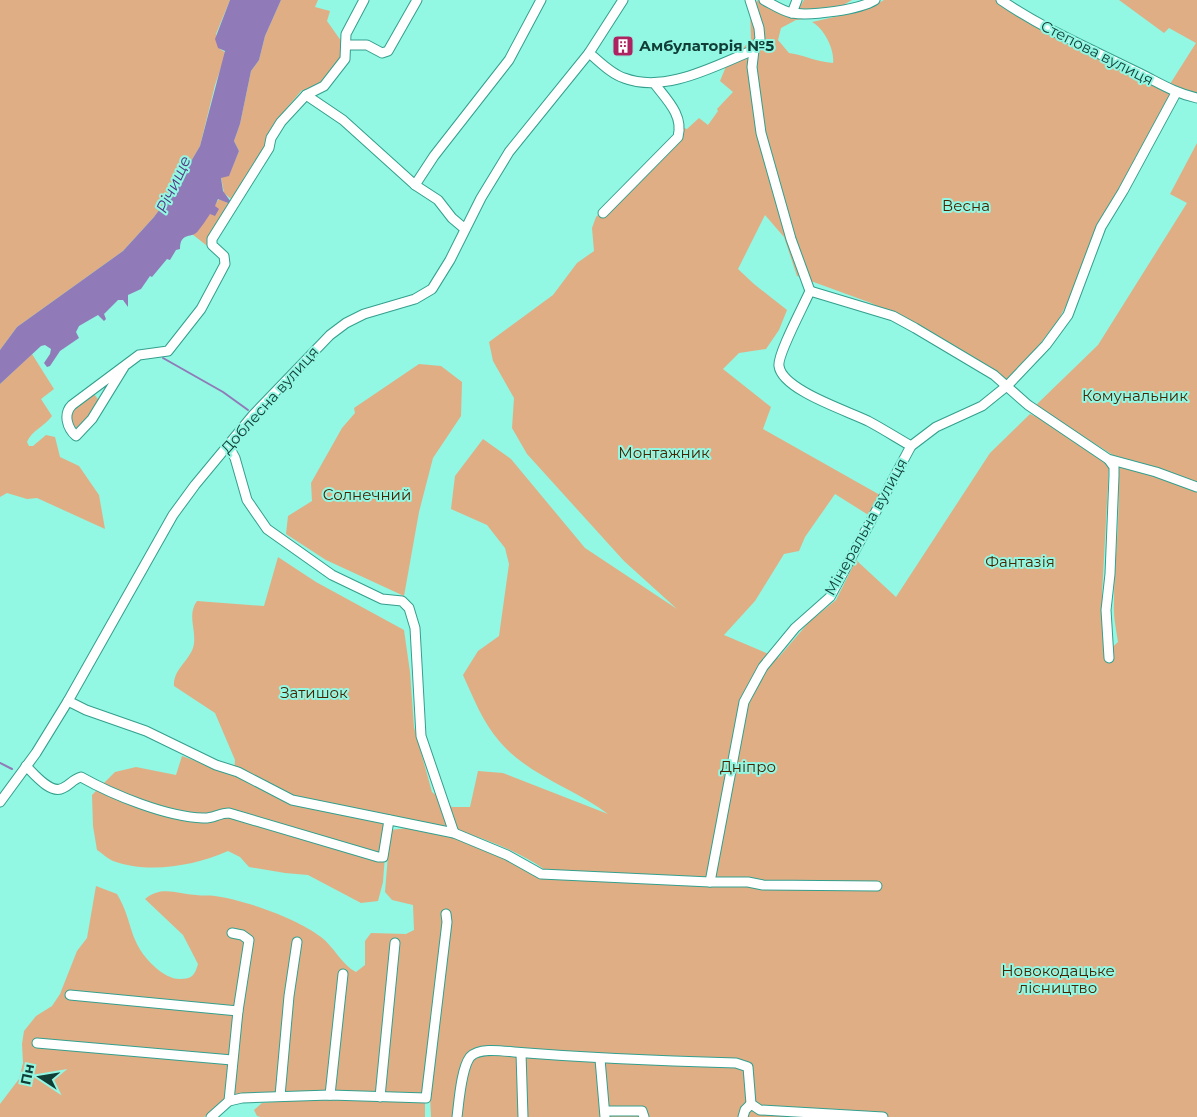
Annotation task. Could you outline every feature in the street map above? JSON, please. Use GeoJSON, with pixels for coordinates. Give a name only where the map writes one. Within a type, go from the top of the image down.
{"type":"FeatureCollection","features":[{"type":"Feature","properties":{"kind":"street"},"geometry":{"type":"LineString","coordinates":[[124,367],[92,420],[76,436],[69,427],[69,409],[139,355],[168,351],[201,308],[226,259],[212,245],[212,239],[269,148],[271,138],[281,122],[306,95],[324,86],[345,59],[346,34],[364,0]]}},
{"type":"Feature","properties":{"kind":"street"},"geometry":{"type":"LineString","coordinates":[[346,45],[367,45],[382,53],[388,52],[418,0]]}},
{"type":"Feature","properties":{"kind":"street"},"geometry":{"type":"LineString","coordinates":[[415,185],[434,156],[509,60],[541,0]]}},
{"type":"Feature","properties":{"kind":"street","name":"Доблесна вулиця"},"geometry":{"type":"LineString","coordinates":[[0,802],[26,766],[68,700],[173,515],[253,415],[330,335],[346,323],[364,314],[415,299],[432,289],[509,152],[589,53],[623,0]]}},
{"type":"Feature","properties":{"kind":"street"},"geometry":{"type":"LineString","coordinates":[[750,0],[759,28],[760,39],[754,50],[753,76],[763,143],[791,239],[810,291],[778,365],[784,378],[831,407],[866,420],[911,446]]}},
{"type":"Feature","properties":{"kind":"street"},"geometry":{"type":"LineString","coordinates":[[764,0],[792,13],[866,6],[875,0]]}},
{"type":"Feature","properties":{"kind":"street"},"geometry":{"type":"LineString","coordinates":[[792,13],[796,0]]}},
{"type":"Feature","properties":{"kind":"street","name":"Степова вулиця"},"geometry":{"type":"LineString","coordinates":[[1001,0],[1024,16],[1176,93],[1197,98]]}},
{"type":"Feature","properties":{"kind":"street"},"geometry":{"type":"LineString","coordinates":[[589,53],[622,78],[654,83],[688,76],[754,50]]}},
{"type":"Feature","properties":{"kind":"street"},"geometry":{"type":"LineString","coordinates":[[603,213],[678,137],[679,122],[674,109],[654,83]]}},
{"type":"Feature","properties":{"kind":"street","name":"Мінеральна вулиця"},"geometry":{"type":"LineString","coordinates":[[710,882],[744,702],[763,667],[795,628],[830,597],[911,446],[936,427],[982,406],[1008,386],[1046,345],[1068,315],[1101,227],[1123,191],[1176,93]]}},
{"type":"Feature","properties":{"kind":"street"},"geometry":{"type":"LineString","coordinates":[[306,95],[343,120],[415,185],[438,200],[452,218],[465,229]]}},
{"type":"Feature","properties":{"kind":"street"},"geometry":{"type":"LineString","coordinates":[[810,291],[893,316],[994,375],[1028,405],[1108,459],[1156,472],[1197,487]]}},
{"type":"Feature","properties":{"kind":"street"},"geometry":{"type":"LineString","coordinates":[[228,445],[235,458],[247,500],[267,529],[332,575],[382,599],[402,601],[409,608],[414,628],[421,736],[440,798],[454,833]]}},
{"type":"Feature","properties":{"kind":"street"},"geometry":{"type":"LineString","coordinates":[[1108,459],[1114,467],[1110,574],[1106,610],[1109,658]]}},
{"type":"Feature","properties":{"kind":"street"},"geometry":{"type":"LineString","coordinates":[[68,700],[86,710],[146,730],[216,765],[238,772],[292,800],[454,833],[506,855],[541,874],[748,882],[763,885],[877,886]]}},
{"type":"Feature","properties":{"kind":"street"},"geometry":{"type":"LineString","coordinates":[[26,766],[57,790],[62,789],[81,777],[125,798],[182,816],[210,818],[220,812],[229,812],[378,857],[383,857],[389,820]]}},
{"type":"Feature","properties":{"kind":"street"},"geometry":{"type":"LineString","coordinates":[[211,1117],[229,1101],[280,1096],[330,1095],[426,1098],[448,922],[446,914]]}},
{"type":"Feature","properties":{"kind":"street"},"geometry":{"type":"LineString","coordinates":[[229,1101],[238,1011],[249,940],[242,935],[232,934]]}},
{"type":"Feature","properties":{"kind":"street"},"geometry":{"type":"LineString","coordinates":[[280,1096],[297,942]]}},
{"type":"Feature","properties":{"kind":"street"},"geometry":{"type":"LineString","coordinates":[[380,1097],[394,943]]}},
{"type":"Feature","properties":{"kind":"street"},"geometry":{"type":"LineString","coordinates":[[330,1095],[343,974]]}},
{"type":"Feature","properties":{"kind":"street"},"geometry":{"type":"LineString","coordinates":[[70,995],[238,1011]]}},
{"type":"Feature","properties":{"kind":"street"},"geometry":{"type":"LineString","coordinates":[[37,1043],[232,1060]]}},
{"type":"Feature","properties":{"kind":"street"},"geometry":{"type":"LineString","coordinates":[[457,1117],[464,1073],[470,1057],[478,1052],[600,1059],[736,1063],[748,1066],[751,1104],[745,1110],[743,1117]]}},
{"type":"Feature","properties":{"kind":"street"},"geometry":{"type":"LineString","coordinates":[[521,1053],[523,1117]]}},
{"type":"Feature","properties":{"kind":"street"},"geometry":{"type":"LineString","coordinates":[[600,1059],[605,1114],[642,1111],[644,1117]]}},
{"type":"Feature","properties":{"kind":"street"},"geometry":{"type":"LineString","coordinates":[[751,1104],[760,1110],[776,1112],[882,1117]]}},
{"type":"Feature","properties":{"kind":"green space"},"geometry":{"type":"Polygon","coordinates":[[[0,0],[230,0],[216,34],[220,49],[226,53],[215,85],[200,146],[176,187],[154,217],[123,251],[17,327],[0,350],[0,0]]]}},
{"type":"Feature","properties":{"kind":"green space"},"geometry":{"type":"Polygon","coordinates":[[[281,0],[318,0],[315,7],[330,11],[327,21],[344,45],[343,59],[324,84],[306,93],[302,90],[285,110],[211,249],[192,234],[196,233],[219,199],[228,203],[231,199],[224,193],[221,177],[229,175],[239,151],[234,141],[240,124],[251,71],[259,60],[265,36],[281,0]]]}},
{"type":"Feature","properties":{"kind":"green space"},"geometry":{"type":"Polygon","coordinates":[[[758,0],[795,15],[804,0],[852,0],[845,4],[842,15],[796,20],[781,28],[778,40],[789,53],[833,63],[828,40],[821,29],[812,22],[865,10],[884,0],[996,0],[1173,94],[1059,319],[1029,358],[1007,381],[944,341],[871,303],[797,276],[784,237],[765,215],[738,269],[787,310],[779,330],[766,349],[739,353],[723,369],[771,407],[763,429],[880,495],[870,516],[835,494],[805,537],[799,551],[784,554],[755,601],[724,635],[778,658],[809,622],[836,600],[856,560],[896,597],[990,453],[1030,414],[1072,436],[1109,466],[1102,594],[1106,653],[1118,642],[1114,608],[1119,493],[1116,457],[1035,406],[1098,345],[1187,203],[1170,194],[1197,143],[1197,1117],[431,1117],[430,1096],[235,1095],[204,1117],[0,1117],[0,1104],[19,1079],[23,1063],[22,1044],[24,1031],[36,1016],[52,1006],[60,994],[77,951],[87,938],[96,886],[117,894],[135,941],[147,959],[164,974],[180,979],[192,976],[198,964],[183,935],[145,899],[157,892],[170,891],[227,898],[271,911],[311,930],[321,937],[346,965],[356,972],[365,965],[365,941],[371,933],[406,934],[414,930],[413,905],[392,900],[385,892],[390,830],[408,828],[454,837],[503,856],[525,869],[544,869],[508,849],[469,834],[429,823],[388,815],[383,882],[378,901],[361,903],[308,875],[249,867],[240,857],[228,851],[201,861],[156,868],[127,865],[113,861],[97,850],[93,826],[92,795],[115,772],[136,767],[176,775],[182,756],[234,775],[235,760],[215,713],[174,686],[174,680],[193,648],[192,612],[197,601],[264,606],[278,557],[316,582],[404,630],[410,672],[414,727],[432,792],[452,807],[470,807],[478,771],[503,773],[608,814],[538,773],[511,754],[488,727],[463,675],[478,651],[499,636],[509,564],[505,548],[487,525],[451,509],[455,476],[483,439],[511,459],[585,548],[677,609],[624,561],[527,454],[512,428],[514,398],[493,361],[489,342],[553,295],[577,263],[594,251],[592,228],[596,217],[655,158],[681,127],[687,129],[699,118],[708,125],[718,111],[717,109],[733,92],[720,81],[727,64],[751,40],[750,10],[758,0]]]}},
{"type":"Feature","properties":{"kind":"green space"},"geometry":{"type":"Polygon","coordinates":[[[1119,0],[1197,0],[1197,95],[1181,91],[1170,84],[1196,43],[1169,28],[1164,33],[1119,0]]]}},
{"type":"Feature","properties":{"kind":"green space"},"geometry":{"type":"Polygon","coordinates":[[[32,354],[54,389],[41,399],[52,416],[27,442],[29,446],[33,446],[46,435],[55,437],[60,457],[79,466],[99,495],[105,529],[37,498],[27,499],[7,493],[0,497],[0,384],[32,354]]]}},
{"type":"Feature","properties":{"kind":"green space","name":"Солнечний"},"geometry":{"type":"Polygon","coordinates":[[[419,364],[441,366],[462,382],[461,416],[433,458],[419,512],[404,596],[326,560],[286,534],[288,516],[312,501],[311,483],[342,428],[355,413],[354,408],[419,364]]]}},
{"type":"Feature","properties":{"kind":"green space"},"geometry":{"type":"Polygon","coordinates":[[[94,394],[101,403],[77,429],[70,420],[70,410],[94,394]]]}},
{"type":"Feature","properties":{"kind":"green space"},"geometry":{"type":"Polygon","coordinates":[[[329,1098],[425,1100],[425,1117],[261,1117],[257,1116],[254,1110],[262,1103],[329,1098]]]}},
{"type":"Feature","properties":{"kind":"shaded area"},"geometry":{"type":"Polygon","coordinates":[[[230,0],[281,0],[265,36],[259,60],[251,71],[240,124],[234,141],[239,151],[229,176],[221,178],[223,191],[231,202],[228,203],[218,199],[215,206],[219,209],[215,216],[210,214],[196,233],[182,240],[180,249],[176,250],[170,260],[167,259],[152,277],[150,276],[141,289],[128,295],[128,307],[123,300],[118,300],[104,314],[106,319],[104,321],[98,315],[79,326],[76,332],[79,338],[60,351],[50,366],[47,367],[44,363],[51,349],[45,345],[41,346],[0,384],[0,350],[17,327],[123,251],[154,217],[176,187],[200,146],[225,51],[218,48],[215,39],[230,0]]]}},
{"type":"Feature","properties":{"kind":"waterway"},"geometry":{"type":"LineString","coordinates":[[163,358],[223,392],[248,410]]}},
{"type":"Feature","properties":{"kind":"waterway"},"geometry":{"type":"LineString","coordinates":[[0,763],[12,769]]}},
{"type":"Feature","properties":{"kind":"place","name":"Амбулаторія №5"},"geometry":{"type":"Point","coordinates":[623,46]}},
{"type":"Feature","properties":{"kind":"water label","name":"Річище"},"geometry":{"type":"Point","coordinates":[173,184]}},
{"type":"Feature","properties":{"kind":"park label","name":"Весна"},"geometry":{"type":"Point","coordinates":[966,206]}},
{"type":"Feature","properties":{"kind":"park label","name":"Комунальник"},"geometry":{"type":"Point","coordinates":[1135,396]}},
{"type":"Feature","properties":{"kind":"park label","name":"Монтажник"},"geometry":{"type":"Point","coordinates":[664,453]}},
{"type":"Feature","properties":{"kind":"park label","name":"Фантазія"},"geometry":{"type":"Point","coordinates":[1020,562]}},
{"type":"Feature","properties":{"kind":"park label","name":"Затишок"},"geometry":{"type":"Point","coordinates":[314,693]}},
{"type":"Feature","properties":{"kind":"park label","name":"Дніпро"},"geometry":{"type":"Point","coordinates":[748,767]}},
{"type":"Feature","properties":{"kind":"park label","name":"Новокодацьке лісництво"},"geometry":{"type":"Point","coordinates":[1058,980]}}]}
